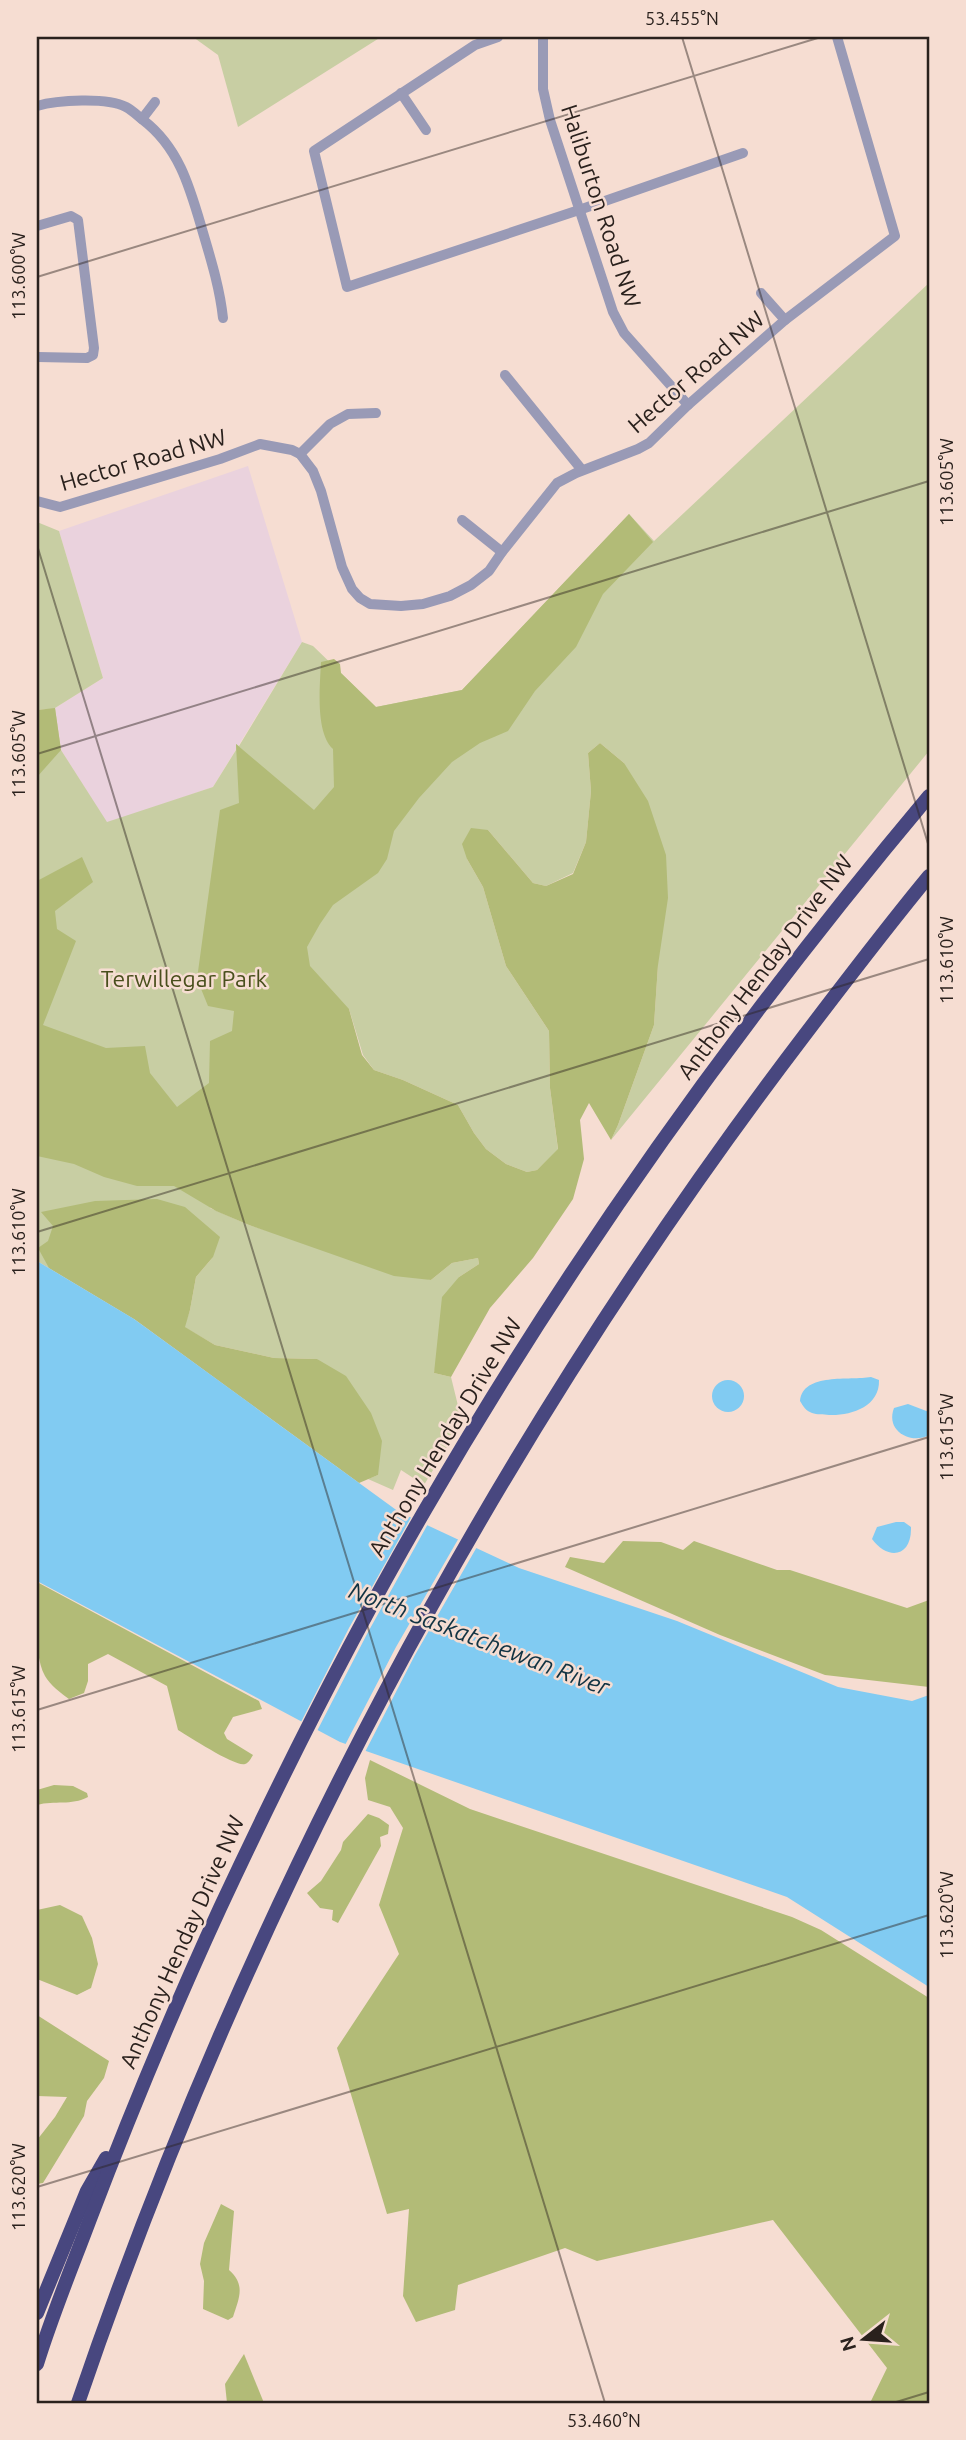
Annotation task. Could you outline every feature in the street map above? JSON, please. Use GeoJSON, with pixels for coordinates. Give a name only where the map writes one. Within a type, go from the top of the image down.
{"type":"FeatureCollection","features":[{"type":"Feature","properties":{"kind":"highway","name":"Anthony Henday Drive NW"},"geometry":{"type":"LineString","coordinates":[[37,2364],[130,2117],[192,1969],[293,1754],[425,1511],[494,1395],[579,1262],[718,1063],[866,872],[929,796]]}},
{"type":"Feature","properties":{"kind":"highway"},"geometry":{"type":"LineString","coordinates":[[78,2403],[119,2285],[168,2159],[238,1993],[342,1775],[407,1650],[542,1418],[652,1247],[728,1139],[842,986],[929,876]]}},
{"type":"Feature","properties":{"kind":"highway"},"geometry":{"type":"LineString","coordinates":[[37,2313],[87,2191],[130,2117]]}},
{"type":"Feature","properties":{"kind":"street"},"geometry":{"type":"LineString","coordinates":[[498,37],[475,45],[314,151],[347,287],[743,153]]}},
{"type":"Feature","properties":{"kind":"street","name":"Haliburton Road NW"},"geometry":{"type":"LineString","coordinates":[[543,37],[543,89],[550,120],[612,312],[624,333],[688,405]]}},
{"type":"Feature","properties":{"kind":"street","name":"Hector Road NW"},"geometry":{"type":"LineString","coordinates":[[37,501],[60,507],[260,444],[292,450],[300,454],[313,471],[342,567],[352,589],[360,598],[370,604],[423,604],[471,586],[489,571],[557,483],[649,443],[785,320],[895,236],[836,37]]}},
{"type":"Feature","properties":{"kind":"street"},"geometry":{"type":"LineString","coordinates":[[401,93],[426,130]]}},
{"type":"Feature","properties":{"kind":"street"},"geometry":{"type":"LineString","coordinates":[[37,106],[56,101],[91,101],[125,106],[170,146],[187,177],[220,293],[223,318]]}},
{"type":"Feature","properties":{"kind":"street"},"geometry":{"type":"LineString","coordinates":[[142,119],[155,102]]}},
{"type":"Feature","properties":{"kind":"street"},"geometry":{"type":"LineString","coordinates":[[37,226],[71,216],[78,220],[94,348],[93,355],[87,358],[38,357]]}},
{"type":"Feature","properties":{"kind":"street","name":"Hector Road NW"},"geometry":{"type":"LineString","coordinates":[[761,293],[785,320]]}},
{"type":"Feature","properties":{"kind":"street"},"geometry":{"type":"LineString","coordinates":[[505,375],[582,470]]}},
{"type":"Feature","properties":{"kind":"street"},"geometry":{"type":"LineString","coordinates":[[300,454],[330,424],[348,414],[376,412]]}},
{"type":"Feature","properties":{"kind":"street"},"geometry":{"type":"LineString","coordinates":[[462,520],[502,552]]}},
{"type":"Feature","properties":{"kind":"shaded area"},"geometry":{"type":"Polygon","coordinates":[[[248,466],[302,642],[213,787],[107,823],[61,750],[55,708],[103,678],[59,531],[248,466]]]}},
{"type":"Feature","properties":{"kind":"green space"},"geometry":{"type":"Polygon","coordinates":[[[193,37],[381,37],[238,127],[218,55],[193,37]]]}},
{"type":"Feature","properties":{"kind":"green space","name":"Terwillegar Park"},"geometry":{"type":"Polygon","coordinates":[[[929,283],[929,751],[611,1140],[654,1025],[658,965],[624,763],[600,743],[588,753],[591,791],[586,842],[573,873],[546,886],[533,883],[488,830],[467,859],[483,887],[506,966],[549,1031],[550,1088],[558,1150],[537,1170],[527,1172],[506,1164],[486,1149],[458,1105],[374,1070],[363,1055],[349,1009],[210,1208],[249,1225],[431,1280],[452,1263],[478,1258],[479,1264],[459,1277],[434,1373],[451,1377],[462,1422],[424,1485],[401,1470],[393,1490],[368,1479],[378,1475],[317,1359],[274,1358],[215,1345],[184,1327],[196,1277],[213,1257],[134,1319],[37,1261],[37,714],[49,709],[37,710],[37,522],[59,531],[103,678],[55,708],[61,750],[107,822],[213,787],[236,750],[236,744],[239,746],[302,642],[313,646],[376,707],[462,690],[629,514],[654,541],[929,283]]]}},
{"type":"Feature","properties":{"kind":"green space"},"geometry":{"type":"Polygon","coordinates":[[[629,514],[653,542],[603,594],[576,647],[535,691],[508,731],[480,743],[452,762],[419,798],[394,831],[387,859],[378,873],[333,905],[307,947],[310,966],[349,1009],[362,1055],[374,1070],[458,1105],[486,1149],[506,1164],[527,1172],[537,1170],[558,1149],[550,1088],[549,1031],[506,966],[483,887],[462,844],[471,828],[488,830],[533,883],[546,886],[573,874],[586,842],[591,791],[588,753],[600,743],[624,763],[648,801],[666,855],[668,898],[658,965],[654,1025],[611,1140],[589,1103],[580,1120],[584,1159],[573,1199],[533,1258],[490,1308],[451,1377],[434,1373],[442,1297],[459,1277],[479,1264],[478,1258],[452,1263],[431,1280],[394,1276],[249,1225],[216,1211],[174,1186],[137,1186],[104,1177],[74,1164],[37,1156],[37,881],[82,857],[93,882],[55,911],[57,929],[76,941],[43,1025],[106,1048],[145,1046],[150,1073],[177,1107],[209,1083],[210,1041],[232,1031],[234,1011],[208,1006],[197,979],[220,810],[239,803],[236,744],[314,810],[334,787],[333,749],[323,732],[321,720],[321,662],[334,659],[340,664],[341,673],[376,707],[462,690],[629,514]]]}},
{"type":"Feature","properties":{"kind":"green space"},"geometry":{"type":"Polygon","coordinates":[[[55,708],[61,750],[37,777],[37,710],[55,708]]]}},
{"type":"Feature","properties":{"kind":"green space"},"geometry":{"type":"Polygon","coordinates":[[[157,1199],[185,1207],[220,1237],[213,1257],[196,1277],[185,1327],[215,1345],[274,1358],[317,1359],[346,1376],[371,1413],[382,1441],[378,1475],[359,1483],[134,1319],[49,1268],[38,1248],[48,1241],[53,1226],[41,1212],[95,1201],[157,1199]]]}},
{"type":"Feature","properties":{"kind":"green space"},"geometry":{"type":"Polygon","coordinates":[[[623,1541],[661,1542],[683,1550],[694,1541],[777,1570],[790,1570],[907,1608],[929,1600],[929,1687],[825,1675],[720,1635],[565,1567],[570,1557],[604,1563],[623,1541]]]}},
{"type":"Feature","properties":{"kind":"green space"},"geometry":{"type":"Polygon","coordinates":[[[37,1582],[259,1701],[262,1709],[233,1717],[224,1733],[227,1739],[253,1755],[249,1762],[240,1764],[232,1761],[178,1730],[167,1686],[108,1654],[88,1664],[88,1681],[84,1693],[69,1699],[59,1691],[50,1683],[41,1667],[36,1630],[37,1582]]]}},
{"type":"Feature","properties":{"kind":"green space"},"geometry":{"type":"Polygon","coordinates":[[[370,1760],[470,1809],[792,1917],[821,1930],[929,1998],[929,2403],[870,2403],[887,2368],[773,2220],[597,2261],[565,2248],[458,2285],[455,2310],[416,2322],[403,2296],[409,2209],[387,2214],[337,2048],[399,1954],[379,1905],[403,1828],[390,1807],[368,1800],[365,1778],[370,1760]]]}},
{"type":"Feature","properties":{"kind":"green space"},"geometry":{"type":"Polygon","coordinates":[[[54,1785],[73,1786],[87,1793],[88,1797],[37,1805],[37,1790],[54,1785]]]}},
{"type":"Feature","properties":{"kind":"green space"},"geometry":{"type":"Polygon","coordinates":[[[368,1814],[389,1825],[388,1834],[380,1837],[381,1846],[338,1923],[332,1920],[333,1910],[320,1908],[307,1893],[321,1881],[341,1850],[343,1842],[368,1814]]]}},
{"type":"Feature","properties":{"kind":"green space"},"geometry":{"type":"Polygon","coordinates":[[[60,1905],[82,1916],[92,1938],[98,1964],[91,1988],[77,1995],[37,1979],[37,1910],[60,1905]]]}},
{"type":"Feature","properties":{"kind":"green space"},"geometry":{"type":"Polygon","coordinates":[[[37,2015],[109,2061],[104,2078],[87,2101],[84,2116],[43,2183],[37,2184],[37,2140],[67,2097],[37,2096],[37,2015]]]}},
{"type":"Feature","properties":{"kind":"green space"},"geometry":{"type":"Polygon","coordinates":[[[221,2204],[234,2211],[229,2270],[238,2281],[240,2292],[233,2317],[228,2320],[203,2309],[204,2281],[200,2264],[204,2243],[221,2204]]]}},
{"type":"Feature","properties":{"kind":"green space"},"geometry":{"type":"Polygon","coordinates":[[[244,2354],[264,2403],[227,2403],[225,2384],[244,2354]]]}},
{"type":"Feature","properties":{"kind":"water","name":"North Saskatchewan River"},"geometry":{"type":"Polygon","coordinates":[[[37,1261],[134,1319],[399,1512],[519,1568],[677,1621],[838,1687],[912,1701],[929,1695],[929,1987],[787,1897],[340,1742],[37,1581],[37,1261]]]}},
{"type":"Feature","properties":{"kind":"water"},"geometry":{"type":"Polygon","coordinates":[[[871,1377],[879,1380],[875,1397],[862,1408],[846,1414],[816,1414],[806,1410],[800,1401],[803,1392],[818,1382],[871,1377]]]}},
{"type":"Feature","properties":{"kind":"water"},"geometry":{"type":"Polygon","coordinates":[[[728,1380],[739,1385],[744,1396],[739,1407],[728,1412],[717,1407],[712,1396],[717,1385],[728,1380]]]}},
{"type":"Feature","properties":{"kind":"water"},"geometry":{"type":"Polygon","coordinates":[[[908,1404],[929,1412],[929,1435],[922,1438],[908,1437],[896,1429],[892,1416],[894,1408],[908,1404]]]}},
{"type":"Feature","properties":{"kind":"water"},"geometry":{"type":"Polygon","coordinates":[[[904,1522],[911,1527],[910,1537],[903,1550],[892,1553],[885,1551],[872,1539],[877,1527],[904,1522]]]}},
{"type":"Feature","properties":{"kind":"pier"},"geometry":{"type":"Polygon","coordinates":[[[413,1514],[429,1522],[316,1733],[300,1724],[349,1628],[413,1514]]]}},
{"type":"Feature","properties":{"kind":"pier"},"geometry":{"type":"Polygon","coordinates":[[[460,1536],[478,1545],[415,1655],[364,1754],[344,1747],[396,1647],[460,1536]]]}}]}
